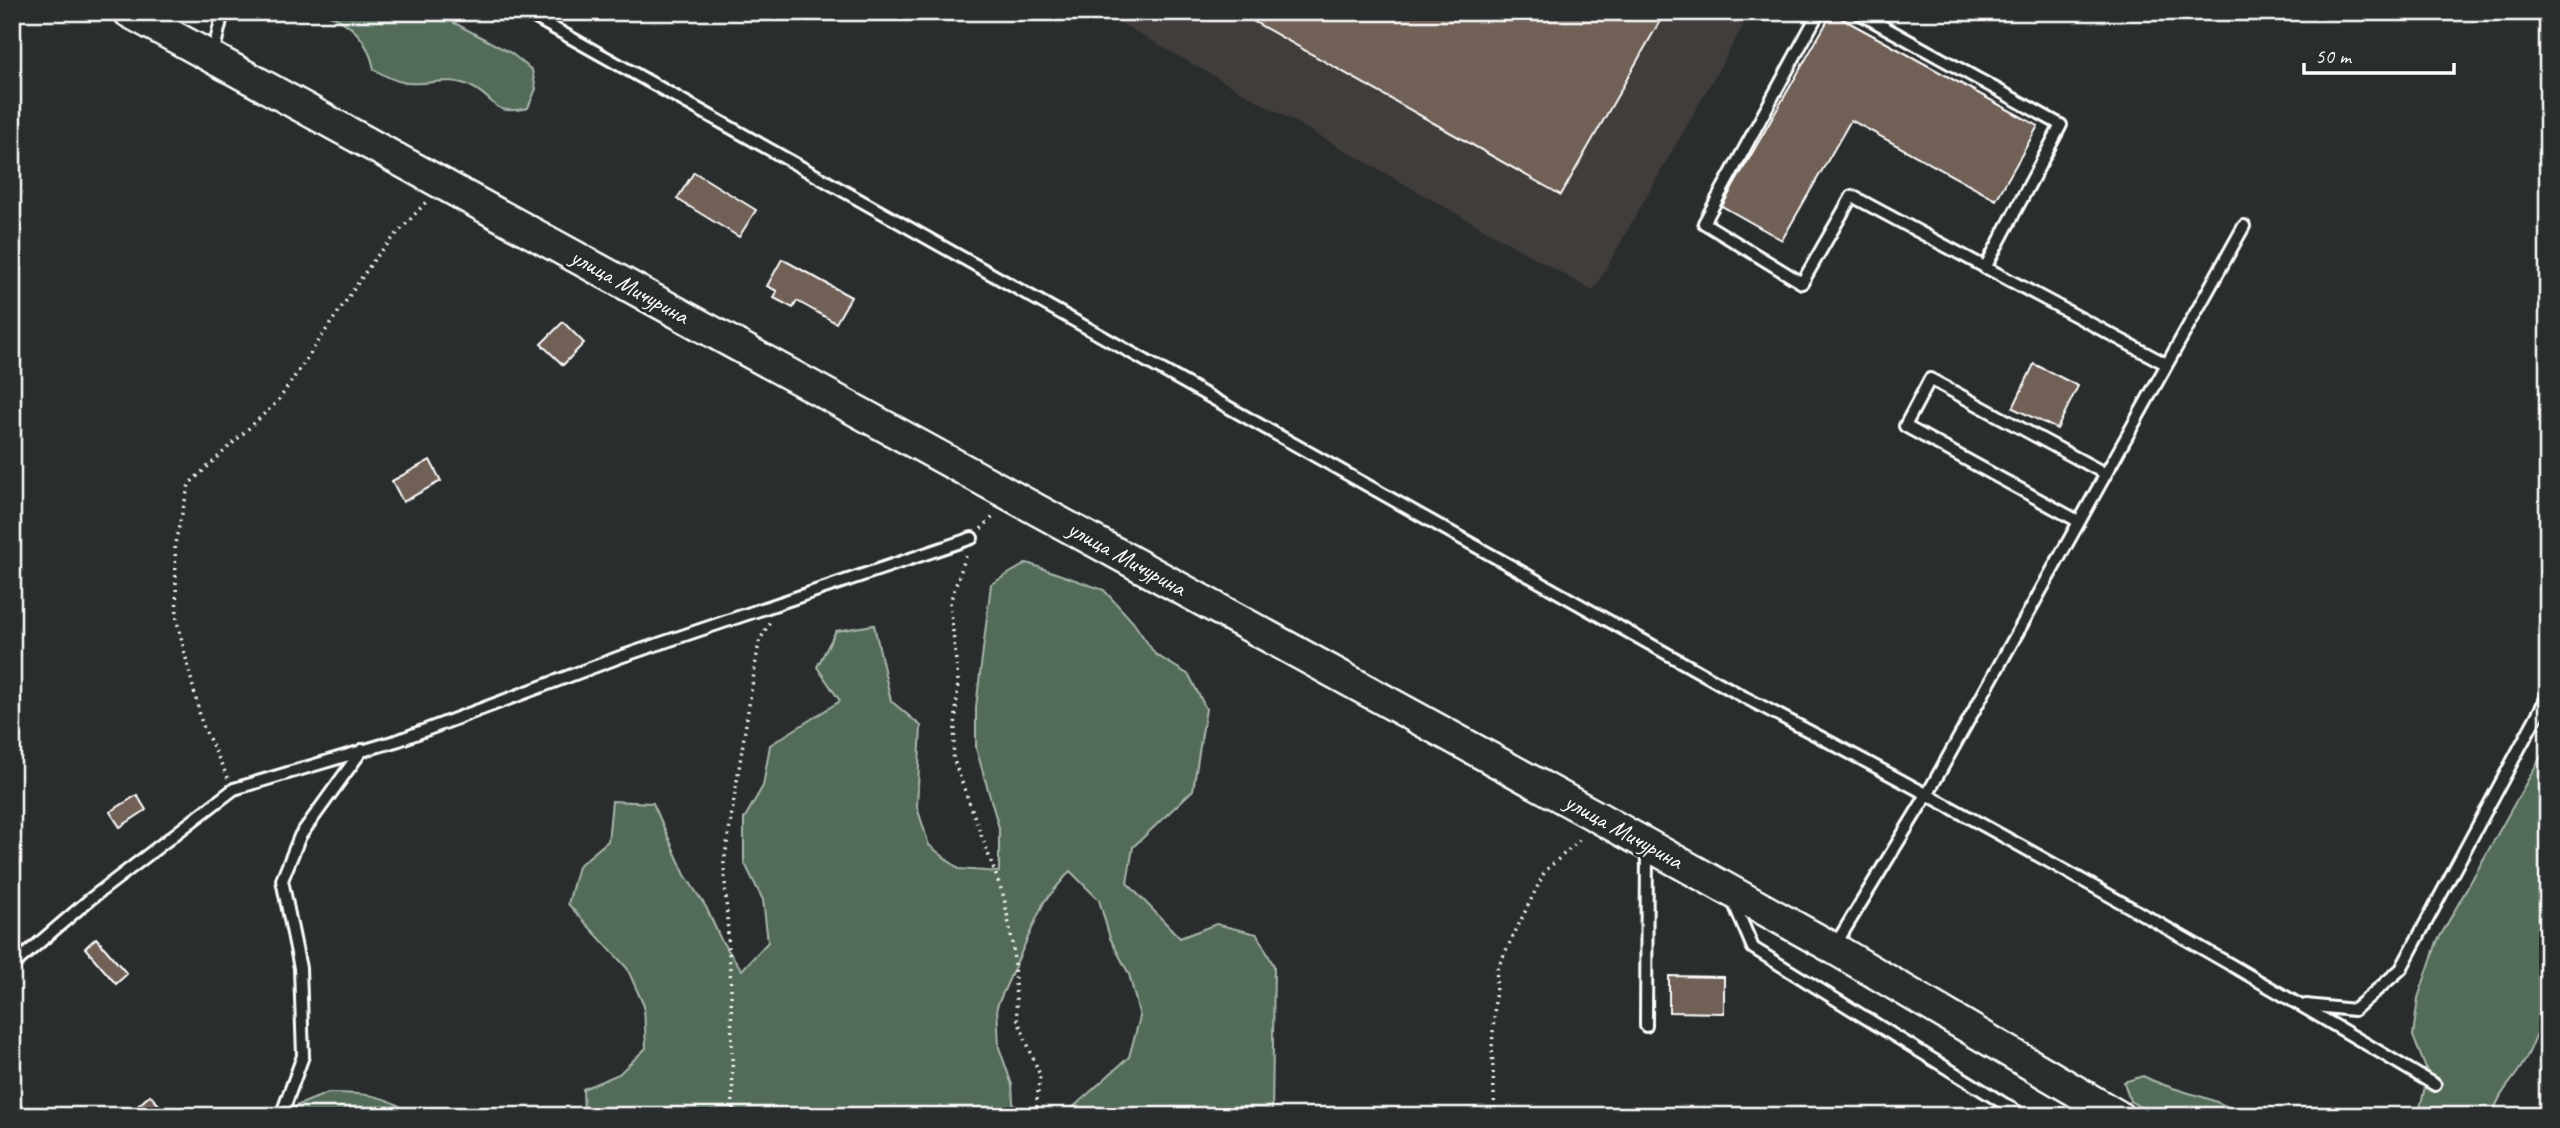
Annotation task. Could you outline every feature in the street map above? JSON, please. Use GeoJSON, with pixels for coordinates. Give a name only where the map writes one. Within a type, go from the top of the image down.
{"type":"FeatureCollection","features":[{"type":"Feature","properties":{"kind":"main road","name":"улица Мичурина"},"geometry":{"type":"LineString","coordinates":[[129,12],[212,55],[1647,844],[1833,948],[2118,1116]]}},
{"type":"Feature","properties":{"kind":"lane"},"geometry":{"type":"LineString","coordinates":[[212,55],[223,12]]}},
{"type":"Feature","properties":{"kind":"lane"},"geometry":{"type":"LineString","coordinates":[[525,12],[1744,697],[1928,793],[2301,1005],[2435,1085]]}},
{"type":"Feature","properties":{"kind":"lane"},"geometry":{"type":"LineString","coordinates":[[1819,12],[1704,223],[1802,283],[1852,197],[2166,365]]}},
{"type":"Feature","properties":{"kind":"lane"},"geometry":{"type":"LineString","coordinates":[[1857,12],[2061,125],[1986,268]]}},
{"type":"Feature","properties":{"kind":"lane"},"geometry":{"type":"LineString","coordinates":[[1833,948],[1928,793],[2244,226]]}},
{"type":"Feature","properties":{"kind":"lane"},"geometry":{"type":"LineString","coordinates":[[2078,521],[1905,426],[1930,379],[2104,473]]}},
{"type":"Feature","properties":{"kind":"lane"},"geometry":{"type":"LineString","coordinates":[[12,966],[89,900],[234,789],[400,740],[620,657],[972,538]]}},
{"type":"Feature","properties":{"kind":"lane"},"geometry":{"type":"LineString","coordinates":[[2301,1005],[2354,1010],[2401,969],[2548,695]]}},
{"type":"Feature","properties":{"kind":"lane"},"geometry":{"type":"LineString","coordinates":[[281,1116],[303,1056],[300,968],[282,880],[300,836],[362,750]]}},
{"type":"Feature","properties":{"kind":"lane"},"geometry":{"type":"LineString","coordinates":[[1646,1026],[1647,844]]}},
{"type":"Feature","properties":{"kind":"lane"},"geometry":{"type":"LineString","coordinates":[[1728,889],[1754,948],[2024,1116]]}},
{"type":"Feature","properties":{"kind":"path"},"geometry":{"type":"LineString","coordinates":[[234,789],[202,724],[177,621],[174,542],[189,484],[278,401],[375,258],[444,183]]}},
{"type":"Feature","properties":{"kind":"path"},"geometry":{"type":"LineString","coordinates":[[1014,496],[972,538],[950,602],[958,681],[953,758],[1003,897],[1013,946],[1017,1018],[1040,1075],[1035,1116]]}},
{"type":"Feature","properties":{"kind":"path"},"geometry":{"type":"LineString","coordinates":[[733,1116],[731,988],[724,863],[759,642],[779,604]]}},
{"type":"Feature","properties":{"kind":"path"},"geometry":{"type":"LineString","coordinates":[[1495,1116],[1492,1048],[1497,969],[1545,871],[1603,820]]}},
{"type":"Feature","properties":{"kind":"shaded area"},"geometry":{"type":"Polygon","coordinates":[[[1101,12],[1751,12],[1593,291],[1101,12]]]}},
{"type":"Feature","properties":{"kind":"green space"},"geometry":{"type":"Polygon","coordinates":[[[322,12],[434,12],[511,53],[532,70],[536,89],[528,108],[507,110],[496,106],[481,92],[460,83],[415,83],[389,78],[374,69],[363,40],[357,33],[342,21],[322,12]]]}},
{"type":"Feature","properties":{"kind":"green space"},"geometry":{"type":"Polygon","coordinates":[[[1027,563],[1104,590],[1133,622],[1155,654],[1189,675],[1206,709],[1193,790],[1133,847],[1127,883],[1180,938],[1216,924],[1257,934],[1274,966],[1272,1116],[1068,1116],[1070,1110],[1129,1057],[1140,1017],[1129,974],[1110,938],[1099,900],[1070,871],[1044,902],[997,1006],[999,1047],[1012,1085],[1014,1116],[584,1116],[583,1089],[619,1074],[646,1048],[644,1006],[627,968],[568,904],[578,866],[608,841],[612,801],[653,803],[685,875],[706,907],[721,940],[742,970],[768,942],[763,900],[744,862],[744,819],[763,786],[770,745],[840,701],[817,667],[836,631],[874,625],[891,701],[921,726],[917,807],[929,845],[959,869],[999,872],[999,828],[976,748],[976,707],[991,584],[1027,563]]]}},
{"type":"Feature","properties":{"kind":"green space"},"geometry":{"type":"Polygon","coordinates":[[[2548,744],[2548,1014],[2492,1116],[2418,1116],[2428,1074],[2413,1036],[2418,998],[2437,942],[2548,744]]]}},
{"type":"Feature","properties":{"kind":"green space"},"geometry":{"type":"Polygon","coordinates":[[[2143,1076],[2168,1087],[2206,1098],[2244,1116],[2156,1116],[2130,1101],[2124,1082],[2143,1076]]]}},
{"type":"Feature","properties":{"kind":"green space"},"geometry":{"type":"Polygon","coordinates":[[[328,1093],[373,1096],[403,1108],[412,1116],[290,1116],[291,1108],[328,1093]]]}},
{"type":"Feature","properties":{"kind":"building"},"geometry":{"type":"Polygon","coordinates":[[[1237,12],[1665,12],[1561,195],[1237,12]]]}},
{"type":"Feature","properties":{"kind":"building"},"geometry":{"type":"Polygon","coordinates":[[[1832,13],[2038,126],[1996,200],[1851,120],[1782,240],[1722,206],[1832,13]]]}},
{"type":"Feature","properties":{"kind":"building"},"geometry":{"type":"Polygon","coordinates":[[[694,172],[756,210],[739,237],[677,199],[694,172]]]}},
{"type":"Feature","properties":{"kind":"building"},"geometry":{"type":"Polygon","coordinates":[[[782,259],[851,297],[836,323],[797,301],[793,308],[774,298],[777,291],[767,286],[782,259]]]}},
{"type":"Feature","properties":{"kind":"building"},"geometry":{"type":"Polygon","coordinates":[[[563,322],[584,343],[563,365],[541,344],[563,322]]]}},
{"type":"Feature","properties":{"kind":"building"},"geometry":{"type":"Polygon","coordinates":[[[2034,364],[2078,386],[2057,429],[2013,408],[2034,364]]]}},
{"type":"Feature","properties":{"kind":"building"},"geometry":{"type":"Polygon","coordinates":[[[430,460],[441,481],[403,502],[392,481],[430,460]]]}},
{"type":"Feature","properties":{"kind":"building"},"geometry":{"type":"Polygon","coordinates":[[[137,795],[146,810],[120,827],[110,812],[137,795]]]}},
{"type":"Feature","properties":{"kind":"building"},"geometry":{"type":"Polygon","coordinates":[[[96,938],[127,974],[116,984],[85,948],[96,938]]]}},
{"type":"Feature","properties":{"kind":"building"},"geometry":{"type":"Polygon","coordinates":[[[1669,976],[1724,977],[1724,1013],[1669,1012],[1669,976]]]}},
{"type":"Feature","properties":{"kind":"building"},"geometry":{"type":"Polygon","coordinates":[[[150,1095],[169,1116],[127,1116],[150,1095]]]}}]}
